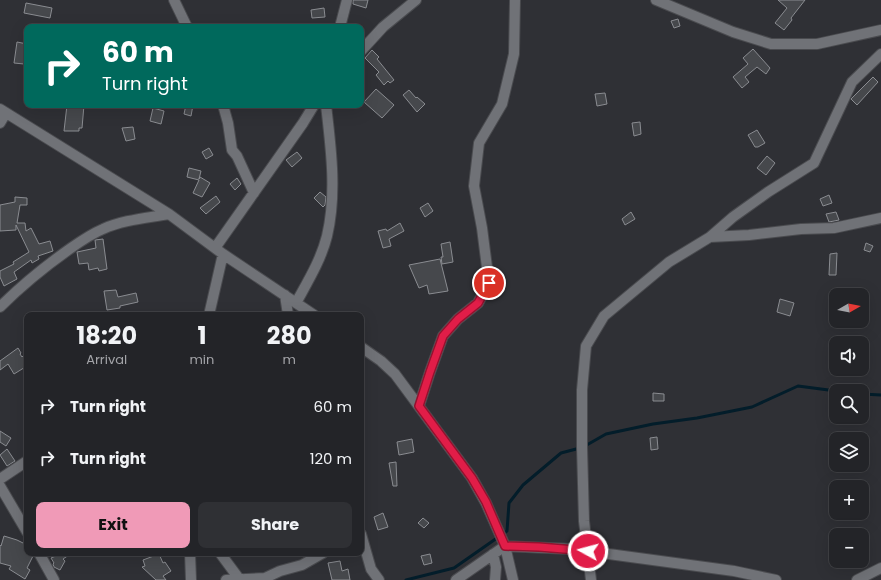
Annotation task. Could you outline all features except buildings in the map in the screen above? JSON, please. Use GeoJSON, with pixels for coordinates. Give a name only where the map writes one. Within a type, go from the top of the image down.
{"type":"FeatureCollection","features":[{"type":"Feature","properties":{"kind":"street"},"geometry":{"type":"LineString","coordinates":[[174,0],[186,24]]}},
{"type":"Feature","properties":{"kind":"street"},"geometry":{"type":"LineString","coordinates":[[341,24],[347,0]]}},
{"type":"Feature","properties":{"kind":"street"},"geometry":{"type":"LineString","coordinates":[[364,48],[383,26],[416,0]]}},
{"type":"Feature","properties":{"kind":"street"},"geometry":{"type":"LineString","coordinates":[[419,406],[443,336],[458,319],[478,303],[489,283],[482,228],[474,186],[479,143],[502,104],[514,54],[515,0]]}},
{"type":"Feature","properties":{"kind":"street"},"geometry":{"type":"LineString","coordinates":[[656,0],[733,32],[771,44],[817,44],[881,30]]}},
{"type":"Feature","properties":{"kind":"street"},"geometry":{"type":"LineString","coordinates":[[590,580],[584,521],[582,447],[582,390],[586,346],[604,316],[669,262],[710,237],[733,217],[768,192],[814,163],[852,82],[881,54]]}},
{"type":"Feature","properties":{"kind":"street"},"geometry":{"type":"LineString","coordinates":[[224,108],[228,123],[232,150],[237,156],[254,193]]}},
{"type":"Feature","properties":{"kind":"street"},"geometry":{"type":"LineString","coordinates":[[209,312],[219,251],[254,193],[312,108]]}},
{"type":"Feature","properties":{"kind":"street"},"geometry":{"type":"LineString","coordinates":[[296,303],[317,266],[327,237],[331,216],[331,145],[326,108]]}},
{"type":"Feature","properties":{"kind":"street"},"geometry":{"type":"LineString","coordinates":[[0,123],[3,111],[169,214],[219,251],[310,312]]}},
{"type":"Feature","properties":{"kind":"street"},"geometry":{"type":"LineString","coordinates":[[0,307],[18,289],[46,266],[90,235],[120,224],[169,214]]}},
{"type":"Feature","properties":{"kind":"street"},"geometry":{"type":"LineString","coordinates":[[710,237],[749,235],[801,229],[834,228],[881,218]]}},
{"type":"Feature","properties":{"kind":"street"},"geometry":{"type":"LineString","coordinates":[[284,295],[287,312]]}},
{"type":"Feature","properties":{"kind":"street"},"geometry":{"type":"LineString","coordinates":[[364,349],[381,361],[395,374],[472,478],[486,502],[505,546],[513,580]]}},
{"type":"Feature","properties":{"kind":"street"},"geometry":{"type":"LineString","coordinates":[[0,479],[24,463]]}},
{"type":"Feature","properties":{"kind":"street"},"geometry":{"type":"LineString","coordinates":[[0,486],[24,527]]}},
{"type":"Feature","properties":{"kind":"street"},"geometry":{"type":"LineString","coordinates":[[364,545],[371,569],[379,580]]}},
{"type":"Feature","properties":{"kind":"street"},"geometry":{"type":"LineString","coordinates":[[456,580],[505,546],[588,551],[734,571],[776,580]]}},
{"type":"Feature","properties":{"kind":"street"},"geometry":{"type":"LineString","coordinates":[[494,554],[496,567],[495,580]]}},
{"type":"Feature","properties":{"kind":"street"},"geometry":{"type":"LineString","coordinates":[[41,556],[54,580]]}},
{"type":"Feature","properties":{"kind":"street"},"geometry":{"type":"LineString","coordinates":[[190,556],[191,580]]}},
{"type":"Feature","properties":{"kind":"street"},"geometry":{"type":"LineString","coordinates":[[222,556],[240,579]]}},
{"type":"Feature","properties":{"kind":"street"},"geometry":{"type":"LineString","coordinates":[[226,580],[265,578],[280,571],[302,565],[318,556]]}},
{"type":"Feature","properties":{"kind":"street"},"geometry":{"type":"LineString","coordinates":[[857,580],[881,568]]}},
{"type":"Feature","properties":{"kind":"waterway"},"geometry":{"type":"LineString","coordinates":[[585,446],[606,434],[653,424],[697,418],[752,407],[798,386],[829,390]]}},
{"type":"Feature","properties":{"kind":"waterway"},"geometry":{"type":"LineString","coordinates":[[869,394],[881,395]]}},
{"type":"Feature","properties":{"kind":"waterway"},"geometry":{"type":"LineString","coordinates":[[406,580],[454,568],[507,531],[509,503],[523,485],[561,453],[580,448]]}},
{"type":"Feature","properties":{"kind":"route"},"geometry":{"type":"LineString","coordinates":[[489,283],[478,303],[458,319],[443,336],[419,406],[472,478],[486,502],[505,546],[588,551]]}}]}
